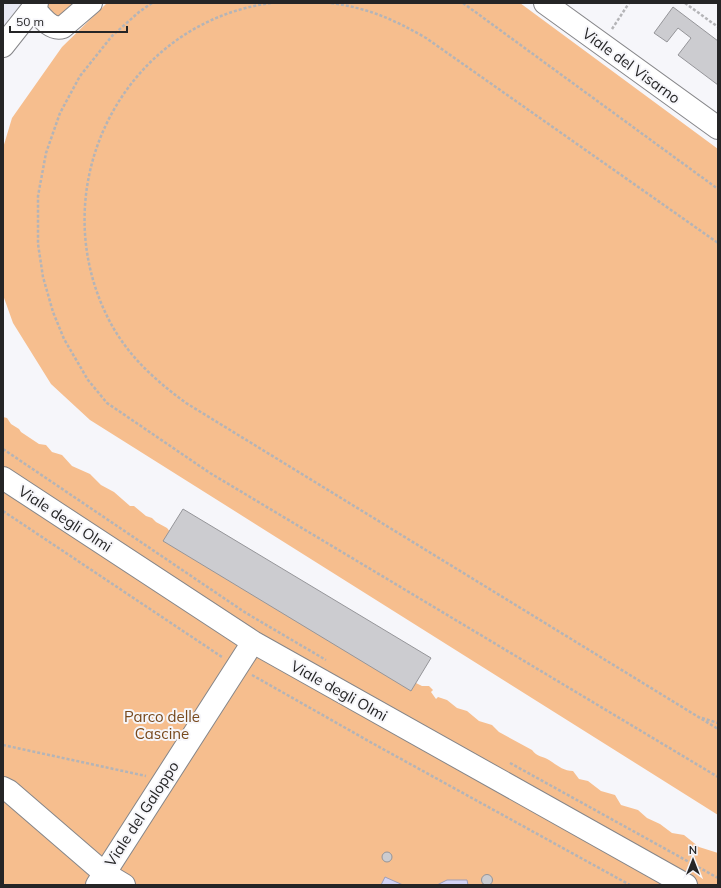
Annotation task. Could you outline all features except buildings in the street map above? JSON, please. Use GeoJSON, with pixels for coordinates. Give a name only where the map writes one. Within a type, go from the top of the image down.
{"type":"FeatureCollection","features":[{"type":"Feature","properties":{"kind":"street"},"geometry":{"type":"LineString","coordinates":[[3,46],[35,5],[49,24],[58,28],[63,27],[91,3]]}},
{"type":"Feature","properties":{"kind":"street","name":"Viale del Visarno"},"geometry":{"type":"LineString","coordinates":[[545,3],[718,128]]}},
{"type":"Feature","properties":{"kind":"street","name":"Viale degli Olmi"},"geometry":{"type":"LineString","coordinates":[[3,478],[253,642],[686,885]]}},
{"type":"Feature","properties":{"kind":"street","name":"Viale del Galoppo"},"geometry":{"type":"LineString","coordinates":[[100,879],[253,642]]}},
{"type":"Feature","properties":{"kind":"street"},"geometry":{"type":"LineString","coordinates":[[3,788],[15,796],[100,879],[124,885]]}},
{"type":"Feature","properties":{"kind":"path"},"geometry":{"type":"LineString","coordinates":[[152,3],[139,12],[112,36],[80,76],[60,113],[46,153],[38,196],[38,244],[45,284],[53,312],[64,339],[88,380],[107,403],[210,473],[718,777]]}},
{"type":"Feature","properties":{"kind":"path"},"geometry":{"type":"LineString","coordinates":[[271,3],[241,9],[219,17],[183,36],[165,49],[140,73],[124,93],[108,120],[91,163],[86,185],[84,232],[89,266],[96,292],[117,334],[146,372],[160,385],[186,403],[718,729]]}},
{"type":"Feature","properties":{"kind":"path"},"geometry":{"type":"LineString","coordinates":[[332,3],[349,5],[371,11],[398,22],[426,38],[718,243]]}},
{"type":"Feature","properties":{"kind":"path"},"geometry":{"type":"LineString","coordinates":[[463,3],[718,189]]}},
{"type":"Feature","properties":{"kind":"path"},"geometry":{"type":"LineString","coordinates":[[602,44],[629,3]]}},
{"type":"Feature","properties":{"kind":"path"},"geometry":{"type":"LineString","coordinates":[[685,3],[718,27]]}},
{"type":"Feature","properties":{"kind":"path"},"geometry":{"type":"LineString","coordinates":[[3,449],[246,613],[327,660]]}},
{"type":"Feature","properties":{"kind":"path"},"geometry":{"type":"LineString","coordinates":[[3,510],[237,667],[630,885]]}},
{"type":"Feature","properties":{"kind":"path"},"geometry":{"type":"LineString","coordinates":[[698,717],[718,723]]}},
{"type":"Feature","properties":{"kind":"path"},"geometry":{"type":"LineString","coordinates":[[3,744],[164,780]]}},
{"type":"Feature","properties":{"kind":"path"},"geometry":{"type":"LineString","coordinates":[[507,761],[718,878]]}},
{"type":"Feature","properties":{"kind":"shaded area"},"geometry":{"type":"Polygon","coordinates":[[[3,3],[23,3],[3,27],[3,3]]]}},
{"type":"Feature","properties":{"kind":"green space"},"geometry":{"type":"Polygon","coordinates":[[[49,3],[79,3],[58,22],[43,11],[49,3]]]}},
{"type":"Feature","properties":{"kind":"green space"},"geometry":{"type":"Polygon","coordinates":[[[107,3],[520,3],[718,149],[718,815],[90,420],[51,384],[13,323],[3,295],[3,148],[12,118],[62,47],[107,3]]]}},
{"type":"Feature","properties":{"kind":"green space","name":"Parco delle Cascine"},"geometry":{"type":"Polygon","coordinates":[[[3,417],[7,418],[11,424],[39,444],[46,445],[52,452],[62,455],[72,466],[90,474],[101,485],[114,492],[130,506],[134,506],[146,516],[152,518],[167,528],[171,533],[416,683],[422,686],[429,686],[433,690],[431,692],[436,699],[438,697],[447,700],[457,708],[467,711],[479,721],[492,725],[499,732],[532,750],[538,755],[563,769],[573,771],[579,779],[588,781],[601,791],[615,795],[621,805],[638,810],[647,818],[660,824],[672,833],[684,835],[699,847],[718,853],[718,885],[3,885],[3,417]]]}},
{"type":"Feature","properties":{"kind":"water"},"geometry":{"type":"Polygon","coordinates":[[[385,877],[403,885],[381,885],[385,877]]]}},
{"type":"Feature","properties":{"kind":"water"},"geometry":{"type":"Polygon","coordinates":[[[447,880],[467,880],[468,885],[437,885],[447,880]]]}}]}
